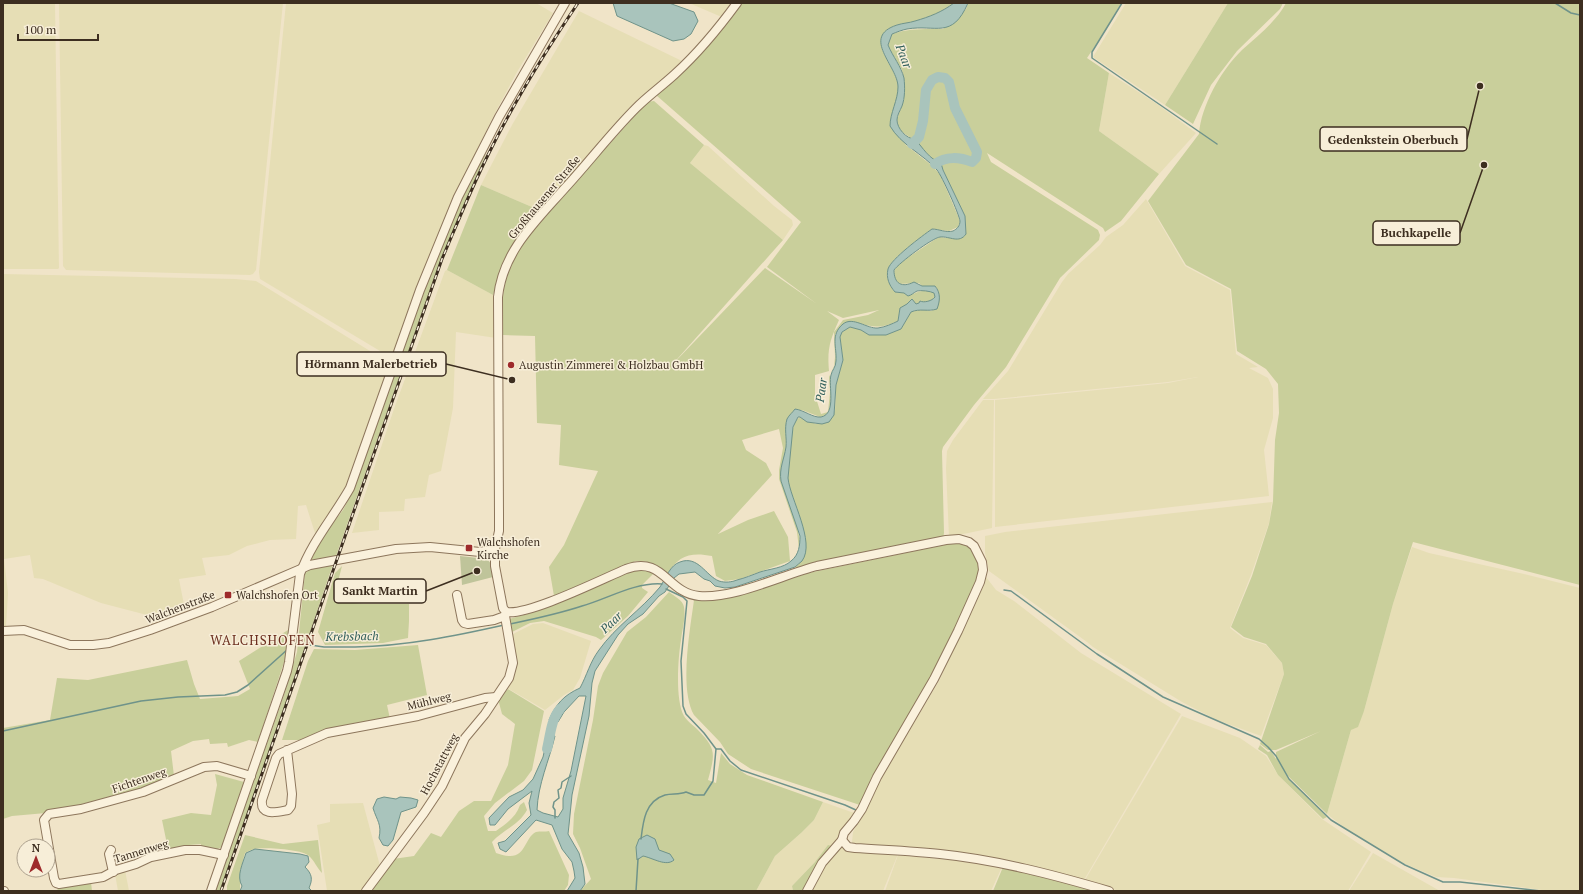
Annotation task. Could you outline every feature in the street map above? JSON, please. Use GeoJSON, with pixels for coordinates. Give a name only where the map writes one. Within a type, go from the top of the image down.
{"type":"FeatureCollection","features":[{"type":"Feature","properties":{"kind":"street"},"geometry":{"type":"LineString","coordinates":[[211,891],[287,671],[302,568],[316,539],[339,508],[350,488],[420,290],[458,197],[499,117],[564,3]]}},
{"type":"Feature","properties":{"kind":"street","name":"Großhausener Straße"},"geometry":{"type":"LineString","coordinates":[[495,553],[499,531],[498,297],[500,281],[505,267],[520,240],[536,220],[627,116],[649,95],[674,76],[690,60],[705,44],[737,3]]}},
{"type":"Feature","properties":{"kind":"street"},"geometry":{"type":"LineString","coordinates":[[458,595],[462,620],[464,623],[468,624],[494,620],[506,620],[519,612],[535,607],[634,566],[645,565],[660,572],[675,585],[690,594],[699,596],[717,595],[748,588],[797,571],[817,566],[946,540],[959,539],[969,542],[974,546],[979,553],[983,570],[980,582],[958,631],[934,679],[877,777],[862,809],[844,833],[842,840],[822,863],[807,891]]}},
{"type":"Feature","properties":{"kind":"street","name":"Walchenstraße"},"geometry":{"type":"LineString","coordinates":[[3,631],[24,630],[70,644],[93,645],[109,643],[150,630],[212,607],[302,568],[344,558],[396,548],[430,547],[495,553]]}},
{"type":"Feature","properties":{"kind":"street"},"geometry":{"type":"LineString","coordinates":[[495,553],[497,586],[513,656],[512,671],[496,697]]}},
{"type":"Feature","properties":{"kind":"street","name":"Mühlweg"},"geometry":{"type":"LineString","coordinates":[[287,750],[292,794],[291,808],[267,812],[261,806],[262,800],[276,758],[279,754],[287,750],[333,731],[391,722],[485,698],[496,697]]}},
{"type":"Feature","properties":{"kind":"street","name":"Hochstattweg"},"geometry":{"type":"LineString","coordinates":[[366,891],[442,786],[465,738],[485,714],[496,697]]}},
{"type":"Feature","properties":{"kind":"street","name":"Fichtenweg"},"geometry":{"type":"LineString","coordinates":[[46,830],[44,820],[49,814],[81,809],[131,796],[204,767],[217,766],[251,776]]}},
{"type":"Feature","properties":{"kind":"street","name":"Tannenweg"},"geometry":{"type":"LineString","coordinates":[[46,830],[56,883],[63,885],[103,877],[151,857],[185,850],[200,850],[224,855]]}},
{"type":"Feature","properties":{"kind":"street"},"geometry":{"type":"LineString","coordinates":[[842,840],[844,844],[855,848],[940,854],[1001,863],[1062,877],[1109,891]]}},
{"type":"Feature","properties":{"kind":"street","name":"Tannenweg"},"geometry":{"type":"LineString","coordinates":[[111,850],[109,854],[112,872]]}},
{"type":"Feature","properties":{"kind":"shaded area"},"geometry":{"type":"Polygon","coordinates":[[[3,3],[55,3],[58,269],[3,269],[3,3]]]}},
{"type":"Feature","properties":{"kind":"shaded area"},"geometry":{"type":"Polygon","coordinates":[[[59,3],[283,3],[256,270],[253,274],[66,270],[63,266],[59,3]]]}},
{"type":"Feature","properties":{"kind":"shaded area"},"geometry":{"type":"Polygon","coordinates":[[[286,3],[536,3],[553,13],[517,72],[494,115],[445,217],[418,287],[394,357],[390,357],[260,279],[259,272],[286,3]]]}},
{"type":"Feature","properties":{"kind":"shaded area"},"geometry":{"type":"Polygon","coordinates":[[[689,3],[735,3],[724,18],[689,3]]]}},
{"type":"Feature","properties":{"kind":"shaded area"},"geometry":{"type":"Polygon","coordinates":[[[1126,3],[1228,3],[1165,105],[1093,57],[1126,3]]]}},
{"type":"Feature","properties":{"kind":"shaded area"},"geometry":{"type":"Polygon","coordinates":[[[579,11],[682,61],[671,75],[542,211],[481,185],[512,125],[579,11]]]}},
{"type":"Feature","properties":{"kind":"shaded area"},"geometry":{"type":"Polygon","coordinates":[[[1109,73],[1157,104],[1196,133],[1159,174],[1099,131],[1109,73]]]}},
{"type":"Feature","properties":{"kind":"shaded area"},"geometry":{"type":"Polygon","coordinates":[[[704,145],[708,146],[774,206],[792,220],[793,225],[783,240],[690,163],[704,145]]]}},
{"type":"Feature","properties":{"kind":"shaded area"},"geometry":{"type":"Polygon","coordinates":[[[1146,199],[1185,266],[1230,290],[1236,354],[1258,367],[1249,368],[1268,378],[1273,389],[1273,418],[1264,450],[1269,496],[995,527],[995,400],[1168,383],[1198,377],[1168,382],[983,399],[1008,371],[1068,274],[1100,245],[1106,237],[1123,225],[1146,199]]]}},
{"type":"Feature","properties":{"kind":"shaded area"},"geometry":{"type":"Polygon","coordinates":[[[447,270],[493,295],[495,300],[496,338],[456,332],[453,408],[441,471],[429,475],[425,497],[405,499],[404,511],[379,512],[379,530],[352,533],[395,406],[445,271],[447,270]]]}},
{"type":"Feature","properties":{"kind":"shaded area"},"geometry":{"type":"Polygon","coordinates":[[[3,274],[235,279],[256,281],[388,362],[391,366],[347,484],[323,525],[315,533],[306,505],[298,506],[296,539],[270,540],[247,546],[229,555],[202,558],[206,575],[179,579],[185,610],[166,614],[147,615],[101,603],[43,579],[34,578],[30,555],[4,559],[8,593],[6,627],[3,628],[3,274]]]}},
{"type":"Feature","properties":{"kind":"shaded area"},"geometry":{"type":"Polygon","coordinates":[[[983,400],[994,400],[992,528],[949,537],[946,468],[947,451],[953,440],[983,400]]]}},
{"type":"Feature","properties":{"kind":"shaded area"},"geometry":{"type":"Polygon","coordinates":[[[1272,502],[1269,523],[1251,575],[1230,628],[1243,638],[1266,645],[1282,663],[1284,674],[1261,736],[1217,720],[1182,702],[1093,647],[989,571],[985,553],[985,536],[1005,532],[1272,502]]]}},
{"type":"Feature","properties":{"kind":"shaded area"},"geometry":{"type":"Polygon","coordinates":[[[1412,547],[1429,553],[1580,588],[1580,891],[1549,891],[1454,878],[1436,877],[1405,864],[1345,828],[1327,814],[1351,730],[1364,711],[1393,604],[1412,547]]]}},
{"type":"Feature","properties":{"kind":"shaded area"},"geometry":{"type":"Polygon","coordinates":[[[986,577],[996,590],[1014,601],[1081,653],[1181,714],[1084,880],[1023,864],[988,858],[854,844],[852,842],[853,832],[879,782],[939,681],[984,585],[986,577]]]}},
{"type":"Feature","properties":{"kind":"shaded area"},"geometry":{"type":"Polygon","coordinates":[[[543,623],[591,641],[580,678],[573,690],[545,710],[507,688],[516,666],[511,635],[533,624],[543,623]]]}},
{"type":"Feature","properties":{"kind":"shaded area"},"geometry":{"type":"Polygon","coordinates":[[[1182,716],[1240,738],[1266,756],[1278,775],[1322,819],[1371,852],[1348,891],[1119,891],[1085,880],[1182,716]]]}},
{"type":"Feature","properties":{"kind":"shaded area"},"geometry":{"type":"Polygon","coordinates":[[[823,802],[857,814],[832,846],[828,846],[792,886],[793,891],[756,891],[775,856],[814,820],[823,802]]]}},
{"type":"Feature","properties":{"kind":"shaded area"},"geometry":{"type":"Polygon","coordinates":[[[363,803],[380,866],[362,891],[327,891],[317,825],[330,822],[330,804],[363,803]]]}},
{"type":"Feature","properties":{"kind":"shaded area"},"geometry":{"type":"Polygon","coordinates":[[[836,847],[898,854],[883,891],[810,891],[836,847]]]}},
{"type":"Feature","properties":{"kind":"shaded area"},"geometry":{"type":"Polygon","coordinates":[[[1373,853],[1440,891],[1349,891],[1373,853]]]}},
{"type":"Feature","properties":{"kind":"shaded area"},"geometry":{"type":"Polygon","coordinates":[[[898,855],[1002,867],[991,891],[885,891],[898,855]]]}},
{"type":"Feature","properties":{"kind":"shaded area"},"geometry":{"type":"Polygon","coordinates":[[[125,870],[129,891],[118,891],[115,874],[125,870]]]}},
{"type":"Feature","properties":{"kind":"green space"},"geometry":{"type":"Polygon","coordinates":[[[740,3],[954,3],[931,16],[892,27],[884,34],[881,40],[884,55],[893,70],[898,86],[897,99],[890,122],[906,145],[940,174],[960,222],[958,227],[949,231],[932,229],[914,242],[890,265],[888,269],[888,281],[895,292],[904,293],[908,296],[917,292],[927,291],[934,293],[935,297],[924,303],[916,304],[912,300],[900,308],[898,321],[883,326],[869,326],[858,323],[835,334],[836,362],[834,366],[834,332],[843,320],[868,315],[879,310],[843,318],[827,311],[839,320],[833,333],[830,345],[828,357],[829,371],[815,375],[815,395],[821,414],[828,412],[830,375],[831,397],[829,412],[820,417],[802,410],[788,418],[785,452],[781,472],[781,481],[797,526],[800,544],[799,549],[797,532],[779,479],[783,448],[779,429],[742,440],[746,450],[766,463],[772,475],[718,534],[748,520],[774,511],[788,537],[790,561],[740,579],[725,581],[716,576],[712,556],[698,554],[686,556],[671,568],[667,575],[653,564],[636,561],[554,596],[549,567],[564,545],[598,471],[559,465],[561,425],[537,423],[535,336],[503,335],[502,317],[504,287],[512,262],[528,237],[647,102],[654,101],[704,145],[690,163],[783,240],[671,366],[765,268],[817,304],[767,267],[801,222],[656,95],[706,49],[740,3]]]}},
{"type":"Feature","properties":{"kind":"green space"},"geometry":{"type":"Polygon","coordinates":[[[968,3],[1121,3],[1087,58],[1109,73],[1099,131],[1159,174],[1121,221],[1105,232],[1103,228],[987,153],[991,162],[1098,230],[1100,235],[1099,240],[1060,278],[1006,367],[974,405],[943,447],[943,539],[796,569],[796,566],[803,558],[805,538],[788,483],[790,442],[796,420],[800,417],[816,424],[835,411],[836,385],[843,360],[840,337],[842,332],[850,327],[861,330],[869,335],[886,335],[901,329],[911,312],[921,309],[932,311],[938,290],[935,286],[922,286],[919,283],[898,284],[894,275],[897,265],[940,237],[946,238],[966,234],[965,216],[941,163],[934,160],[919,146],[917,142],[902,132],[898,127],[897,119],[904,99],[904,80],[902,70],[888,45],[892,34],[918,29],[943,29],[966,9],[968,3]]]}},
{"type":"Feature","properties":{"kind":"green space"},"geometry":{"type":"Polygon","coordinates":[[[1228,3],[1283,3],[1280,9],[1237,51],[1211,85],[1193,124],[1165,105],[1228,3]]]}},
{"type":"Feature","properties":{"kind":"green space"},"geometry":{"type":"Polygon","coordinates":[[[1286,3],[1580,3],[1580,585],[1413,542],[1393,604],[1364,711],[1358,727],[1351,730],[1327,814],[1285,773],[1289,779],[1327,817],[1323,819],[1278,775],[1267,755],[1258,749],[1260,745],[1268,752],[1271,751],[1276,759],[1276,752],[1321,731],[1276,750],[1268,750],[1260,744],[1284,674],[1282,663],[1266,644],[1244,637],[1231,627],[1252,576],[1269,524],[1273,501],[1275,440],[1279,413],[1278,384],[1266,369],[1237,351],[1231,289],[1186,265],[1148,201],[1199,134],[1208,100],[1220,78],[1234,58],[1272,23],[1286,3]]]}},
{"type":"Feature","properties":{"kind":"green space"},"geometry":{"type":"Polygon","coordinates":[[[486,154],[441,259],[336,556],[310,560],[317,544],[343,510],[354,489],[437,256],[460,200],[480,160],[486,154]]]}},
{"type":"Feature","properties":{"kind":"green space"},"geometry":{"type":"Polygon","coordinates":[[[481,185],[539,210],[519,238],[501,271],[493,295],[447,270],[481,185]]]}},
{"type":"Feature","properties":{"kind":"green space"},"geometry":{"type":"Polygon","coordinates":[[[959,542],[971,548],[979,558],[979,573],[974,593],[931,678],[860,805],[751,769],[728,754],[720,742],[694,715],[687,690],[686,675],[688,643],[694,600],[717,599],[747,593],[808,573],[959,542]]]}},
{"type":"Feature","properties":{"kind":"green space"},"geometry":{"type":"Polygon","coordinates":[[[460,556],[487,559],[493,566],[493,577],[462,585],[460,556]]]}},
{"type":"Feature","properties":{"kind":"green space"},"geometry":{"type":"Polygon","coordinates":[[[333,564],[301,662],[221,891],[215,891],[284,695],[297,652],[305,573],[311,569],[333,564]]]}},
{"type":"Feature","properties":{"kind":"green space"},"geometry":{"type":"Polygon","coordinates":[[[342,566],[333,601],[363,604],[409,604],[408,638],[383,643],[325,645],[318,632],[335,573],[342,566]]]}},
{"type":"Feature","properties":{"kind":"green space"},"geometry":{"type":"Polygon","coordinates":[[[636,568],[646,569],[654,573],[642,585],[642,588],[648,592],[628,616],[601,640],[596,637],[544,621],[530,623],[512,632],[509,619],[563,601],[636,568]]]}},
{"type":"Feature","properties":{"kind":"green space"},"geometry":{"type":"Polygon","coordinates":[[[669,592],[682,602],[684,607],[684,620],[678,668],[679,700],[685,718],[704,736],[713,752],[708,780],[716,783],[721,753],[730,764],[747,775],[823,802],[814,820],[775,856],[756,891],[580,891],[591,879],[580,848],[573,834],[574,814],[593,720],[598,686],[603,673],[627,632],[646,617],[669,592]]]}},
{"type":"Feature","properties":{"kind":"green space"},"geometry":{"type":"Polygon","coordinates":[[[288,630],[285,659],[258,742],[249,740],[228,747],[227,743],[210,744],[209,739],[193,741],[171,751],[174,776],[159,783],[46,813],[12,816],[3,819],[3,728],[50,720],[57,678],[88,680],[187,660],[200,699],[238,696],[250,689],[239,661],[288,630]]]}},
{"type":"Feature","properties":{"kind":"green space"},"geometry":{"type":"Polygon","coordinates":[[[418,645],[427,695],[387,705],[390,719],[300,740],[282,740],[308,661],[314,649],[355,650],[418,645]]]}},
{"type":"Feature","properties":{"kind":"green space"},"geometry":{"type":"Polygon","coordinates":[[[508,689],[544,711],[532,770],[524,781],[495,803],[484,816],[488,831],[496,831],[507,823],[516,813],[520,805],[524,802],[527,810],[520,820],[492,842],[496,853],[507,856],[515,855],[522,850],[532,835],[536,832],[549,831],[569,875],[568,885],[564,891],[372,891],[393,859],[414,856],[431,833],[441,837],[459,811],[474,801],[491,801],[508,765],[515,724],[502,714],[498,699],[508,689]]]}},
{"type":"Feature","properties":{"kind":"green space"},"geometry":{"type":"Polygon","coordinates":[[[215,774],[244,782],[223,845],[219,849],[213,850],[201,848],[201,844],[168,849],[162,820],[191,813],[211,815],[217,785],[215,774]]]}},
{"type":"Feature","properties":{"kind":"green space"},"geometry":{"type":"Polygon","coordinates":[[[245,835],[283,844],[318,840],[322,873],[311,858],[305,854],[282,849],[254,849],[245,853],[240,872],[240,890],[227,891],[227,886],[245,835]]]}},
{"type":"Feature","properties":{"kind":"green space"},"geometry":{"type":"Polygon","coordinates":[[[828,845],[832,846],[804,891],[793,891],[792,886],[815,862],[828,845]]]}},
{"type":"Feature","properties":{"kind":"green space"},"geometry":{"type":"Polygon","coordinates":[[[1003,867],[1097,891],[993,891],[1003,867]]]}},
{"type":"Feature","properties":{"kind":"green space"},"geometry":{"type":"Polygon","coordinates":[[[91,882],[92,891],[56,891],[59,888],[91,882]]]}},
{"type":"Feature","properties":{"kind":"water"},"geometry":{"type":"Polygon","coordinates":[[[613,3],[669,3],[694,12],[698,21],[691,34],[684,39],[673,41],[617,16],[613,3]]]}},
{"type":"Feature","properties":{"kind":"water"},"geometry":{"type":"Polygon","coordinates":[[[954,3],[968,3],[962,15],[956,22],[942,28],[917,28],[901,30],[892,34],[888,45],[901,69],[904,78],[904,100],[897,118],[897,123],[905,135],[915,139],[930,156],[941,163],[965,216],[966,234],[963,237],[960,239],[944,237],[936,238],[916,251],[894,270],[895,279],[902,285],[914,282],[922,286],[935,286],[939,297],[937,309],[911,312],[901,329],[886,335],[869,335],[861,330],[850,327],[842,332],[840,337],[843,360],[836,385],[834,415],[829,422],[822,424],[807,422],[798,417],[793,427],[788,478],[801,520],[806,543],[806,553],[802,561],[795,567],[735,587],[725,588],[715,586],[710,581],[704,579],[695,572],[679,574],[674,578],[665,592],[659,596],[643,614],[628,624],[618,635],[595,671],[592,683],[589,716],[572,795],[568,834],[579,853],[583,867],[585,884],[580,891],[567,891],[575,878],[572,862],[562,849],[552,825],[536,820],[506,852],[500,849],[498,843],[505,841],[531,815],[529,803],[532,791],[508,809],[495,825],[490,825],[489,818],[509,797],[523,790],[533,779],[543,757],[548,735],[555,736],[539,791],[537,810],[558,817],[563,809],[563,798],[571,771],[586,696],[579,696],[564,712],[558,722],[549,720],[561,701],[569,694],[580,688],[593,659],[606,641],[653,595],[660,587],[668,572],[674,566],[680,562],[692,561],[719,581],[728,582],[784,565],[796,556],[800,536],[781,481],[781,468],[786,447],[787,419],[795,409],[818,417],[826,415],[829,411],[831,399],[830,380],[836,363],[835,337],[839,328],[843,324],[851,321],[874,328],[883,327],[898,321],[900,308],[912,299],[916,304],[920,301],[930,301],[935,297],[934,293],[926,291],[917,291],[908,296],[904,293],[895,292],[888,281],[888,269],[890,265],[914,242],[932,229],[953,231],[958,227],[960,221],[954,203],[937,170],[900,139],[890,126],[898,87],[893,70],[881,44],[882,37],[886,30],[897,25],[913,22],[930,16],[954,3]]]}},
{"type":"Feature","properties":{"kind":"water"},"geometry":{"type":"Polygon","coordinates":[[[384,797],[396,799],[400,797],[418,800],[416,807],[401,812],[393,840],[388,846],[383,845],[379,838],[379,826],[373,808],[377,799],[384,797]]]}},
{"type":"Feature","properties":{"kind":"water"},"geometry":{"type":"Polygon","coordinates":[[[647,835],[655,839],[659,850],[670,854],[674,860],[667,863],[643,856],[637,860],[636,847],[639,839],[647,835]]]}},
{"type":"Feature","properties":{"kind":"water"},"geometry":{"type":"Polygon","coordinates":[[[255,849],[308,856],[309,862],[305,867],[311,877],[309,888],[312,891],[240,891],[242,886],[240,882],[240,874],[246,853],[255,849]]]}},
{"type":"Feature","properties":{"kind":"waterway"},"geometry":{"type":"LineString","coordinates":[[1122,3],[1092,52],[1092,58],[1217,144]]}},
{"type":"Feature","properties":{"kind":"waterway"},"geometry":{"type":"LineString","coordinates":[[1555,3],[1571,13],[1580,15]]}},
{"type":"Feature","properties":{"kind":"waterway","name":"Paar"},"geometry":{"type":"LineString","coordinates":[[912,144],[919,137],[923,121],[926,90],[932,80],[938,77],[945,78],[949,82],[955,108],[977,152],[976,158],[972,162],[953,158],[939,161],[935,164]]}},
{"type":"Feature","properties":{"kind":"waterway","name":"Krebsbach"},"geometry":{"type":"LineString","coordinates":[[510,624],[573,609],[631,588],[652,584],[662,584]]}},
{"type":"Feature","properties":{"kind":"waterway"},"geometry":{"type":"LineString","coordinates":[[641,839],[644,819],[653,802],[668,794],[686,792],[694,795],[704,795],[713,781],[716,749],[704,733],[686,714],[683,706],[681,661],[687,601],[683,597],[666,589]]}},
{"type":"Feature","properties":{"kind":"waterway"},"geometry":{"type":"LineString","coordinates":[[1004,590],[1011,591],[1097,654],[1163,697],[1259,739],[1276,756],[1289,779],[1331,820],[1405,865],[1443,882],[1460,882],[1541,891]]}},
{"type":"Feature","properties":{"kind":"waterway","name":"Krebsbach"},"geometry":{"type":"LineString","coordinates":[[294,645],[305,644],[324,647],[393,645],[449,637],[504,625]]}},
{"type":"Feature","properties":{"kind":"waterway","name":"Krebsbach"},"geometry":{"type":"LineString","coordinates":[[3,731],[141,701],[178,697],[225,695],[237,692],[248,685],[288,649]]}},
{"type":"Feature","properties":{"kind":"waterway","name":"Paar"},"geometry":{"type":"LineString","coordinates":[[547,749],[553,723],[560,709]]}},
{"type":"Feature","properties":{"kind":"waterway"},"geometry":{"type":"LineString","coordinates":[[716,749],[721,749],[730,761],[741,770],[845,805],[858,811]]}},
{"type":"Feature","properties":{"kind":"waterway"},"geometry":{"type":"LineString","coordinates":[[555,818],[555,810],[553,807],[554,802],[559,798],[558,790],[561,788],[562,782],[571,776]]}},
{"type":"Feature","properties":{"kind":"waterway"},"geometry":{"type":"LineString","coordinates":[[636,891],[638,859]]}},
{"type":"Feature","properties":{"kind":"railway"},"geometry":{"type":"LineString","coordinates":[[221,891],[442,259],[476,181],[508,116],[530,78],[578,3]]}},
{"type":"Feature","properties":{"kind":"place","name":"Gedenkstein Oberbuch"},"geometry":{"type":"Point","coordinates":[1480,86]}},
{"type":"Feature","properties":{"kind":"place","name":"Buchkapelle"},"geometry":{"type":"Point","coordinates":[1484,165]}},
{"type":"Feature","properties":{"kind":"place","name":"Augustin Zimmerei & Holzbau GmbH"},"geometry":{"type":"Point","coordinates":[511,365]}},
{"type":"Feature","properties":{"kind":"place","name":"Hörmann Malerbetrieb"},"geometry":{"type":"Point","coordinates":[512,380]}},
{"type":"Feature","properties":{"kind":"place","name":"Walchshofen Kirche"},"geometry":{"type":"Point","coordinates":[469,548]}},
{"type":"Feature","properties":{"kind":"place","name":"Sankt Martin"},"geometry":{"type":"Point","coordinates":[477,571]}},
{"type":"Feature","properties":{"kind":"place","name":"Walchshofen Ort"},"geometry":{"type":"Point","coordinates":[228,595]}},
{"type":"Feature","properties":{"kind":"district","name":"WALCHSHOFEN"},"geometry":{"type":"Point","coordinates":[263,640]}}]}
